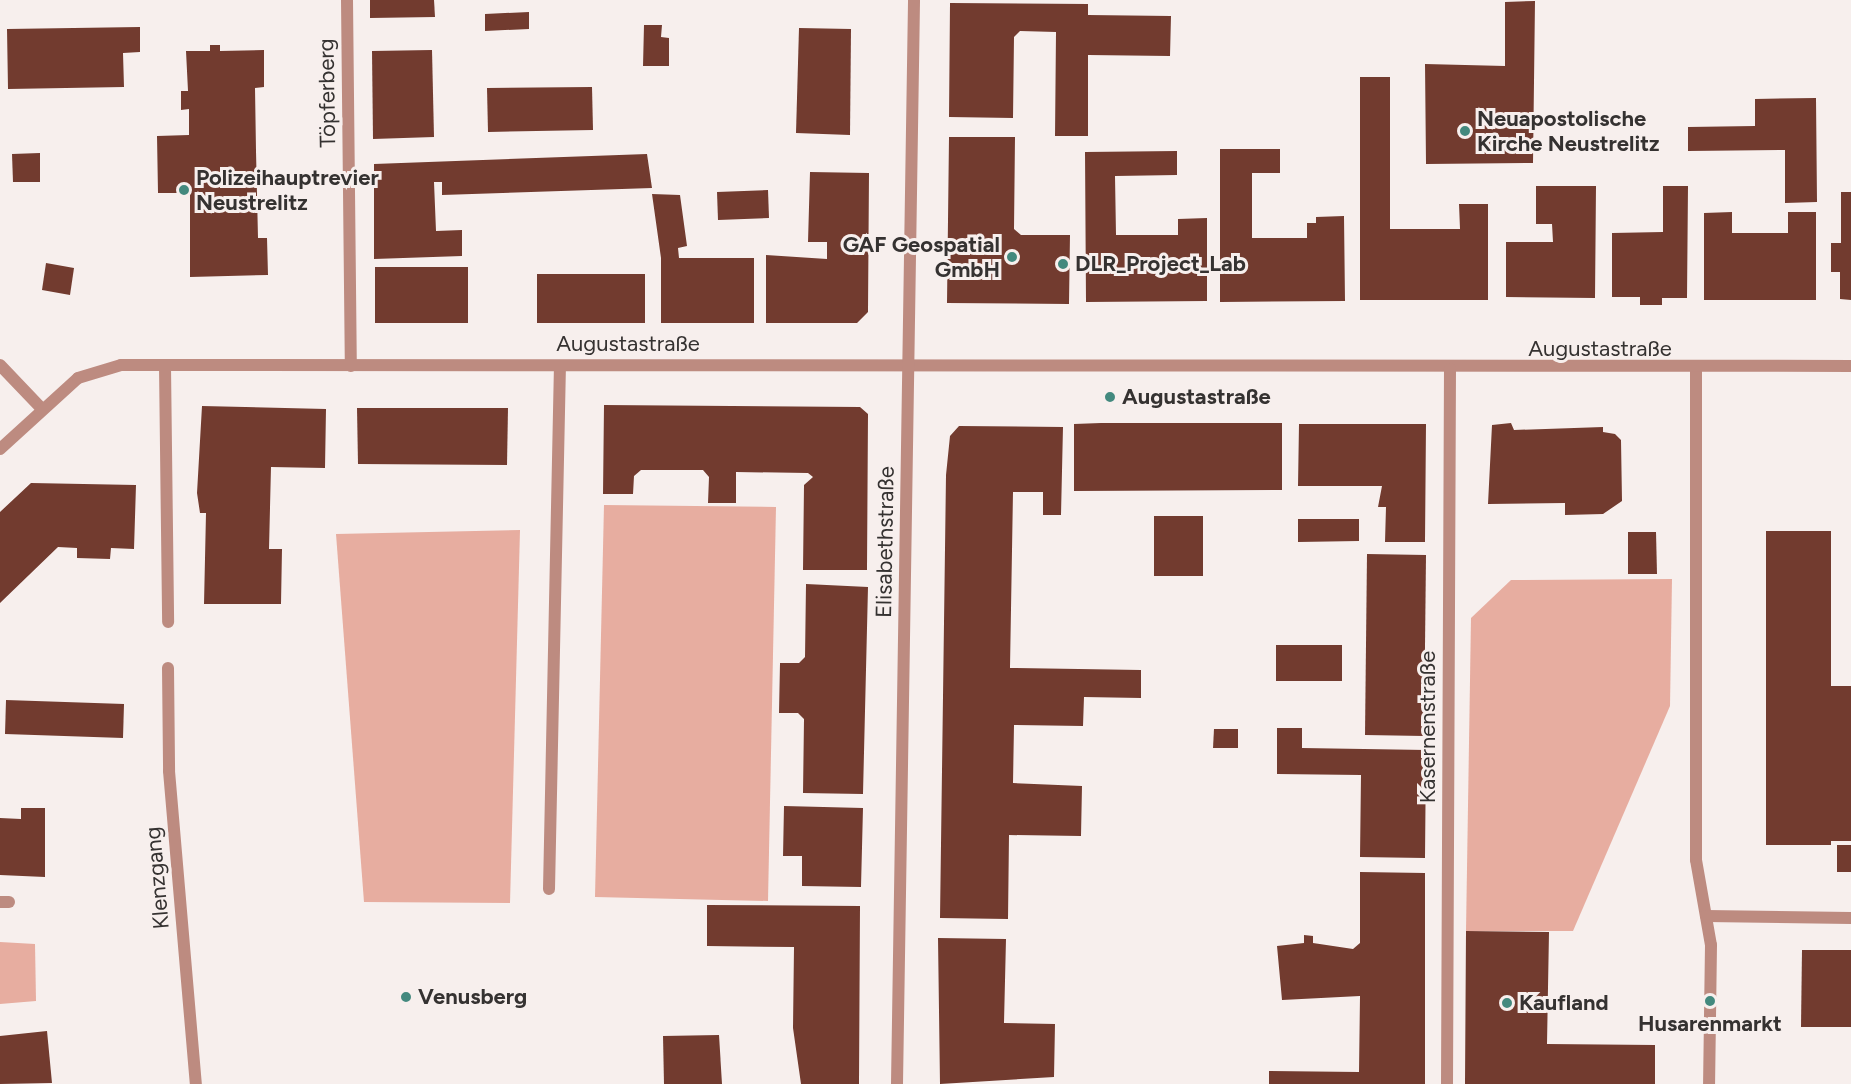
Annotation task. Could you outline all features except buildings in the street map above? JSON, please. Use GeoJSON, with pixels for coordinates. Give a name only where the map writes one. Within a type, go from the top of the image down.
{"type":"FeatureCollection","features":[{"type":"Feature","properties":{"kind":"street","name":"Töpferberg"},"geometry":{"type":"LineString","coordinates":[[347,0],[351,366]]}},
{"type":"Feature","properties":{"kind":"street","name":"Elisabethstraße"},"geometry":{"type":"LineString","coordinates":[[897,1084],[914,0]]}},
{"type":"Feature","properties":{"kind":"street"},"geometry":{"type":"LineString","coordinates":[[0,365],[42,409]]}},
{"type":"Feature","properties":{"kind":"street","name":"Augustastraße"},"geometry":{"type":"LineString","coordinates":[[0,449],[78,378],[121,365],[1696,370],[1851,366]]}},
{"type":"Feature","properties":{"kind":"street"},"geometry":{"type":"LineString","coordinates":[[165,366],[168,622]]}},
{"type":"Feature","properties":{"kind":"street"},"geometry":{"type":"LineString","coordinates":[[549,889],[560,366]]}},
{"type":"Feature","properties":{"kind":"street","name":"Kasernenstraße"},"geometry":{"type":"LineString","coordinates":[[1448,1084],[1450,369]]}},
{"type":"Feature","properties":{"kind":"street","name":"Augustastraße"},"geometry":{"type":"LineString","coordinates":[[1696,370],[1696,860],[1711,945],[1709,1084]]}},
{"type":"Feature","properties":{"kind":"street","name":"Klenzgang"},"geometry":{"type":"LineString","coordinates":[[168,668],[169,771],[196,1084]]}},
{"type":"Feature","properties":{"kind":"street"},"geometry":{"type":"LineString","coordinates":[[1706,916],[1851,918]]}},
{"type":"Feature","properties":{"kind":"shaded area"},"geometry":{"type":"Polygon","coordinates":[[[604,505],[776,507],[768,901],[595,897],[604,505]]]}},
{"type":"Feature","properties":{"kind":"shaded area"},"geometry":{"type":"Polygon","coordinates":[[[520,530],[510,903],[364,902],[336,534],[520,530]]]}},
{"type":"Feature","properties":{"kind":"shaded area"},"geometry":{"type":"Polygon","coordinates":[[[1672,579],[1670,706],[1573,931],[1466,931],[1471,618],[1511,580],[1672,579]]]}},
{"type":"Feature","properties":{"kind":"shaded area"},"geometry":{"type":"Polygon","coordinates":[[[0,942],[35,944],[36,1001],[0,1004],[0,942]]]}},
{"type":"Feature","properties":{"kind":"place","name":"Neuapostolische Kirche Neustrelitz"},"geometry":{"type":"Point","coordinates":[1465,131]}},
{"type":"Feature","properties":{"kind":"place","name":"Polizeihauptrevier Neustrelitz"},"geometry":{"type":"Point","coordinates":[184,190]}},
{"type":"Feature","properties":{"kind":"place","name":"GAF Geospatial GmbH"},"geometry":{"type":"Point","coordinates":[1012,257]}},
{"type":"Feature","properties":{"kind":"place","name":"DLR_Project_Lab"},"geometry":{"type":"Point","coordinates":[1063,264]}},
{"type":"Feature","properties":{"kind":"place","name":"Augustastraße"},"geometry":{"type":"Point","coordinates":[1110,397]}},
{"type":"Feature","properties":{"kind":"place","name":"Venusberg"},"geometry":{"type":"Point","coordinates":[406,997]}},
{"type":"Feature","properties":{"kind":"place","name":"Husarenmarkt"},"geometry":{"type":"Point","coordinates":[1710,1001]}},
{"type":"Feature","properties":{"kind":"place","name":"Kaufland"},"geometry":{"type":"Point","coordinates":[1507,1003]}}]}
